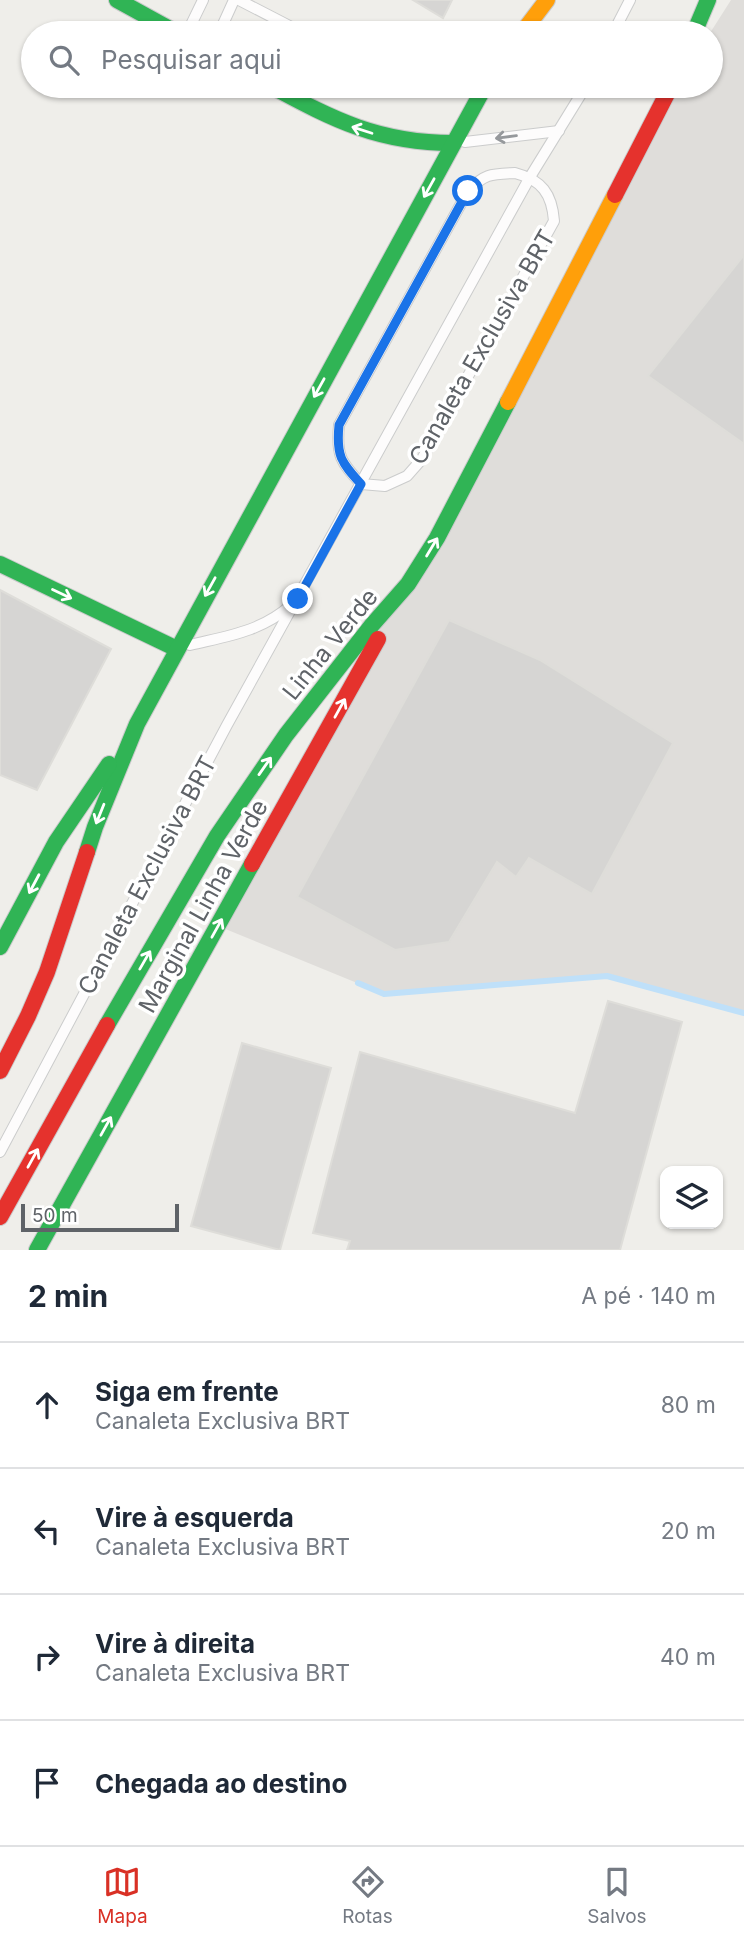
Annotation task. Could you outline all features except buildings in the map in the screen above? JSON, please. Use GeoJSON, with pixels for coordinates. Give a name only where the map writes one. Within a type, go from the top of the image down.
{"type":"FeatureCollection","features":[{"type":"Feature","properties":{"kind":"main road"},"geometry":{"type":"LineString","coordinates":[[117,0],[155,21]]}},
{"type":"Feature","properties":{"kind":"main road"},"geometry":{"type":"LineString","coordinates":[[706,6],[716,0]]}},
{"type":"Feature","properties":{"kind":"main road"},"geometry":{"type":"LineString","coordinates":[[531,21],[542,5]]}},
{"type":"Feature","properties":{"kind":"main road"},"geometry":{"type":"LineString","coordinates":[[293,98],[337,122],[367,132],[419,143],[453,143]]}},
{"type":"Feature","properties":{"kind":"main road"},"geometry":{"type":"LineString","coordinates":[[0,1071],[47,972],[95,827],[138,724],[478,98]]}},
{"type":"Feature","properties":{"kind":"main road","name":"Linha Verde"},"geometry":{"type":"LineString","coordinates":[[0,1217],[85,1063],[217,836],[286,735],[372,625],[408,584],[437,538],[665,98]]}},
{"type":"Feature","properties":{"kind":"main road"},"geometry":{"type":"LineString","coordinates":[[0,564],[177,649]]}},
{"type":"Feature","properties":{"kind":"main road","name":"Marginal Linha Verde"},"geometry":{"type":"LineString","coordinates":[[37,1250],[408,584]]}},
{"type":"Feature","properties":{"kind":"main road"},"geometry":{"type":"LineString","coordinates":[[0,947],[56,842],[138,724]]}},
{"type":"Feature","properties":{"kind":"lane"},"geometry":{"type":"LineString","coordinates":[[193,21],[203,0]]}},
{"type":"Feature","properties":{"kind":"lane"},"geometry":{"type":"LineString","coordinates":[[226,21],[237,0],[279,21]]}},
{"type":"Feature","properties":{"kind":"lane"},"geometry":{"type":"LineString","coordinates":[[619,21],[630,0]]}},
{"type":"Feature","properties":{"kind":"lane","name":"Canaleta Exclusiva BRT"},"geometry":{"type":"LineString","coordinates":[[0,1152],[227,725],[530,177],[579,98]]}},
{"type":"Feature","properties":{"kind":"lane"},"geometry":{"type":"LineString","coordinates":[[453,143],[559,131]]}},
{"type":"Feature","properties":{"kind":"lane"},"geometry":{"type":"LineString","coordinates":[[361,484],[342,463],[337,444],[339,425],[468,191],[480,178],[495,174],[516,173],[530,177]]}},
{"type":"Feature","properties":{"kind":"lane","name":"Canaleta Exclusiva BRT"},"geometry":{"type":"LineString","coordinates":[[361,484],[385,486],[407,477],[422,459],[547,235],[554,221],[553,204],[544,189],[530,177]]}},
{"type":"Feature","properties":{"kind":"lane","name":"Canaleta Exclusiva BRT"},"geometry":{"type":"LineString","coordinates":[[177,649],[254,630],[277,617],[298,599]]}},
{"type":"Feature","properties":{"kind":"shaded area"},"geometry":{"type":"Polygon","coordinates":[[[731,0],[744,0],[744,1013],[607,976],[384,994],[218,926],[670,98],[723,98],[723,21],[718,21],[731,0]]]}},
{"type":"Feature","properties":{"kind":"waterway"},"geometry":{"type":"LineString","coordinates":[[358,983],[384,994],[607,976],[744,1013]]}},
{"type":"Feature","properties":{"kind":"traffic: fast"},"geometry":{"type":"LineString","coordinates":[[117,0],[155,21]]}},
{"type":"Feature","properties":{"kind":"traffic: fast"},"geometry":{"type":"LineString","coordinates":[[699,21],[708,0]]}},
{"type":"Feature","properties":{"kind":"traffic: fast"},"geometry":{"type":"LineString","coordinates":[[294,98],[337,119],[380,134],[402,139],[453,143]]}},
{"type":"Feature","properties":{"kind":"traffic: fast"},"geometry":{"type":"LineString","coordinates":[[87,852],[137,724],[478,98]]}},
{"type":"Feature","properties":{"kind":"traffic: fast"},"geometry":{"type":"LineString","coordinates":[[107,1025],[217,836],[286,735],[372,625],[408,584],[437,538],[508,402]]}},
{"type":"Feature","properties":{"kind":"traffic: fast"},"geometry":{"type":"LineString","coordinates":[[0,564],[177,649]]}},
{"type":"Feature","properties":{"kind":"traffic: fast"},"geometry":{"type":"LineString","coordinates":[[0,947],[56,842],[109,764]]}},
{"type":"Feature","properties":{"kind":"traffic: fast"},"geometry":{"type":"LineString","coordinates":[[37,1250],[252,864]]}},
{"type":"Feature","properties":{"kind":"traffic: slow"},"geometry":{"type":"LineString","coordinates":[[531,21],[547,0]]}},
{"type":"Feature","properties":{"kind":"traffic: slow"},"geometry":{"type":"LineString","coordinates":[[508,402],[615,195]]}},
{"type":"Feature","properties":{"kind":"traffic: jam"},"geometry":{"type":"LineString","coordinates":[[615,195],[665,98]]}},
{"type":"Feature","properties":{"kind":"traffic: jam"},"geometry":{"type":"LineString","coordinates":[[252,864],[378,639]]}},
{"type":"Feature","properties":{"kind":"traffic: jam"},"geometry":{"type":"LineString","coordinates":[[0,1071],[47,972],[87,852]]}},
{"type":"Feature","properties":{"kind":"traffic: jam"},"geometry":{"type":"LineString","coordinates":[[0,1217],[107,1025]]}},
{"type":"Feature","properties":{"kind":"route"},"geometry":{"type":"LineString","coordinates":[[298,599],[361,484],[342,463],[337,444],[339,425],[468,191]]}}]}
